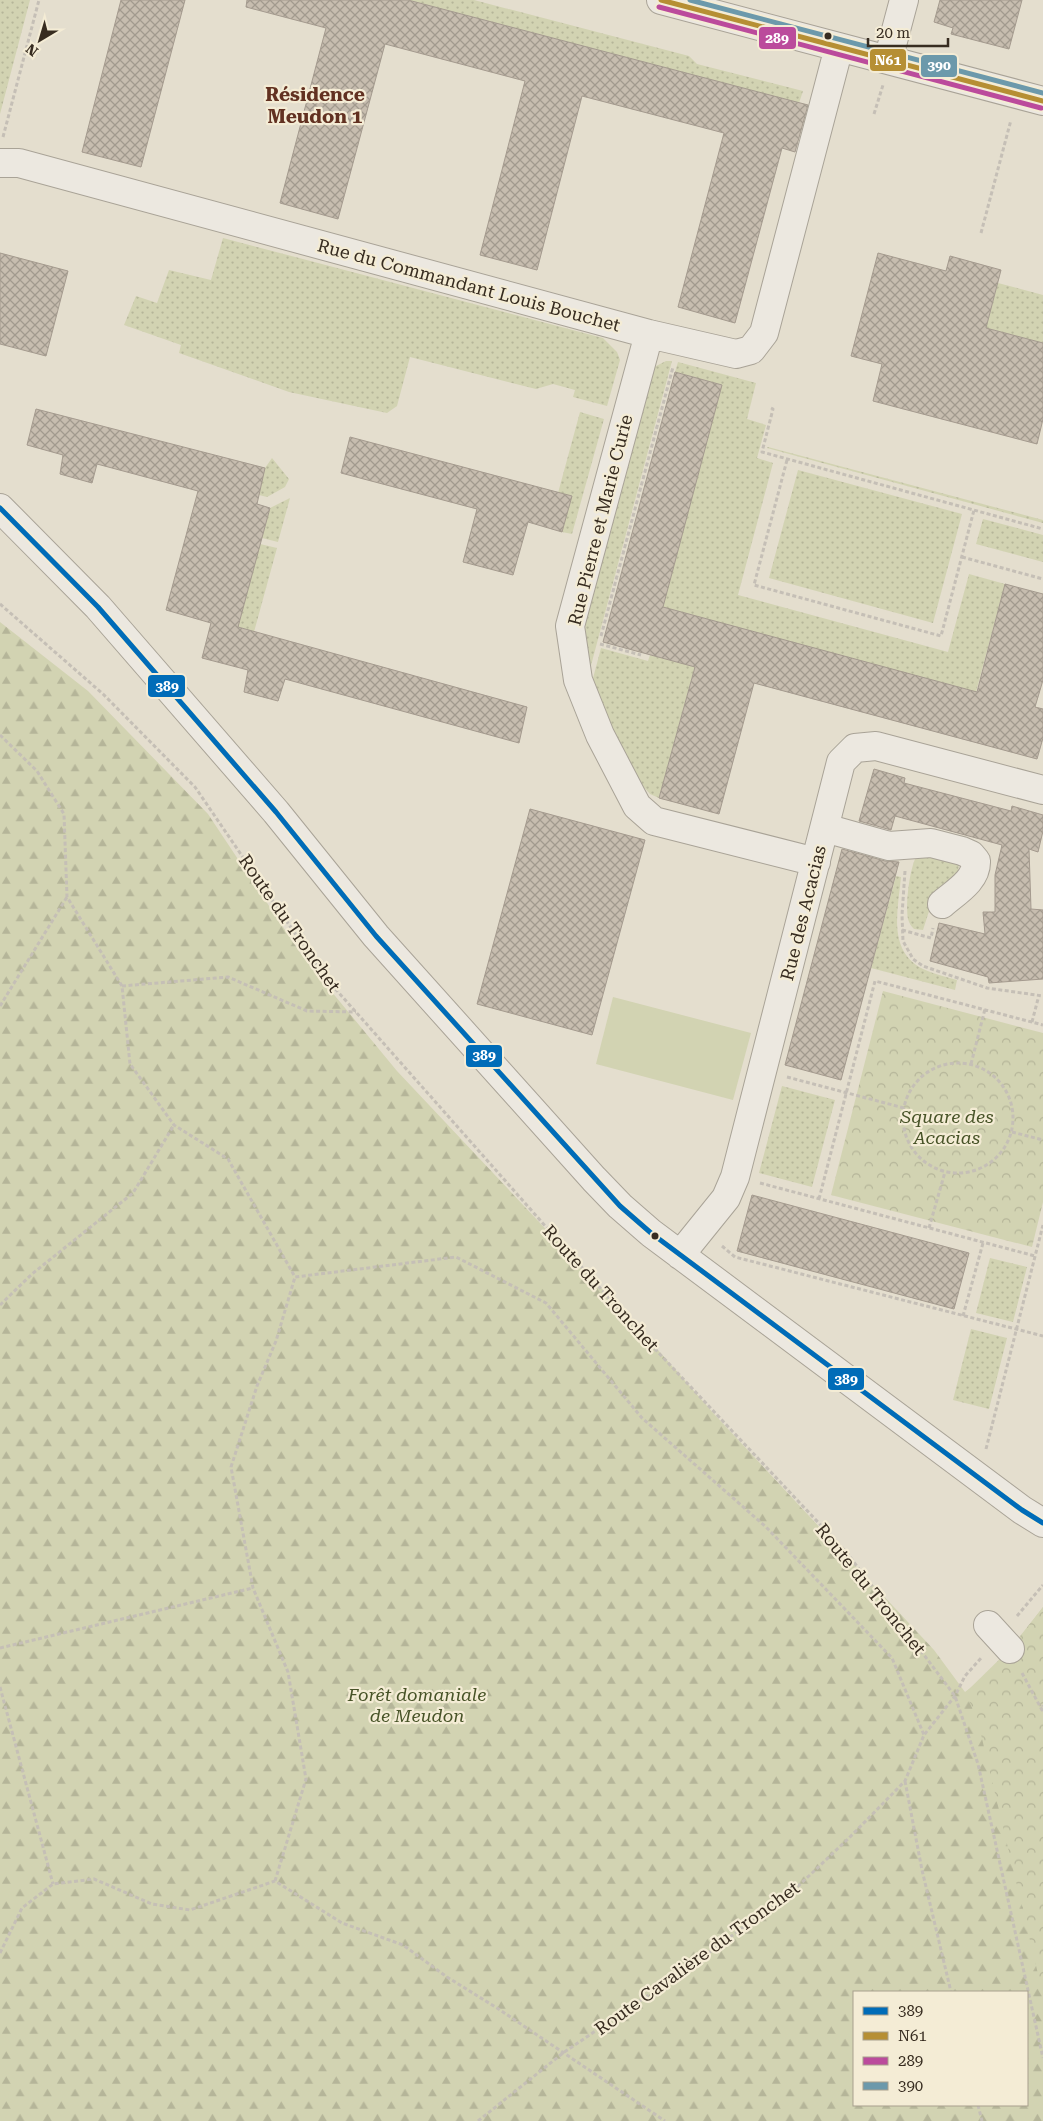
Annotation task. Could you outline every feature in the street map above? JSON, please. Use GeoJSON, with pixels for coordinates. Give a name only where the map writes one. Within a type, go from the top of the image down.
{"type":"FeatureCollection","features":[{"type":"Feature","properties":{"kind":"street"},"geometry":{"type":"LineString","coordinates":[[661,0],[1043,101]]}},
{"type":"Feature","properties":{"kind":"street"},"geometry":{"type":"LineString","coordinates":[[888,60],[904,0]]}},
{"type":"Feature","properties":{"kind":"street","name":"Rue du Commandant Louis Bouchet"},"geometry":{"type":"LineString","coordinates":[[1,163],[29,165],[649,334],[736,354],[751,350],[764,333],[839,47]]}},
{"type":"Feature","properties":{"kind":"street","name":"Rue Pierre et Marie Curie"},"geometry":{"type":"LineString","coordinates":[[649,334],[570,626],[578,680],[600,735],[637,806],[654,821],[816,862]]}},
{"type":"Feature","properties":{"kind":"street"},"geometry":{"type":"LineString","coordinates":[[0,508],[98,607],[276,812],[376,936],[594,1179],[638,1222],[982,1481],[1043,1523]]}},
{"type":"Feature","properties":{"kind":"street","name":"Rue des Acacias"},"geometry":{"type":"LineString","coordinates":[[680,1255],[726,1198],[731,1188],[841,762],[855,748],[876,746],[1043,790]]}},
{"type":"Feature","properties":{"kind":"street"},"geometry":{"type":"LineString","coordinates":[[825,828],[889,846],[931,843],[970,854],[976,861],[976,869],[973,876],[942,904]]}},
{"type":"Feature","properties":{"kind":"street"},"geometry":{"type":"LineString","coordinates":[[988,1625],[1010,1649]]}},
{"type":"Feature","properties":{"kind":"path"},"geometry":{"type":"LineString","coordinates":[[1,163],[3,134],[39,0]]}},
{"type":"Feature","properties":{"kind":"path"},"geometry":{"type":"LineString","coordinates":[[981,233],[1012,114]]}},
{"type":"Feature","properties":{"kind":"path"},"geometry":{"type":"LineString","coordinates":[[641,655],[599,643],[674,363]]}},
{"type":"Feature","properties":{"kind":"path"},"geometry":{"type":"LineString","coordinates":[[771,408],[773,409],[762,452],[1043,529]]}},
{"type":"Feature","properties":{"kind":"path"},"geometry":{"type":"LineString","coordinates":[[787,460],[754,585],[941,636],[974,510]]}},
{"type":"Feature","properties":{"kind":"path"},"geometry":{"type":"LineString","coordinates":[[962,557],[1043,579]]}},
{"type":"Feature","properties":{"kind":"path","name":"Route du Tronchet"},"geometry":{"type":"LineString","coordinates":[[0,604],[104,694],[196,787],[324,976],[640,1333],[846,1553],[955,1696],[978,1764],[1043,2058]]}},
{"type":"Feature","properties":{"kind":"path"},"geometry":{"type":"LineString","coordinates":[[0,735],[37,771],[64,814],[67,896],[122,986],[130,1064],[174,1126],[228,1158],[295,1276],[276,1341],[257,1386],[231,1467],[253,1588],[288,1672],[306,1779],[275,1881]]}},
{"type":"Feature","properties":{"kind":"path"},"geometry":{"type":"LineString","coordinates":[[889,846],[907,855],[902,930],[903,941],[913,959],[923,966],[987,988],[1041,996],[1032,1022]]}},
{"type":"Feature","properties":{"kind":"path"},"geometry":{"type":"LineString","coordinates":[[0,1006],[67,896]]}},
{"type":"Feature","properties":{"kind":"path"},"geometry":{"type":"LineString","coordinates":[[902,930],[931,938]]}},
{"type":"Feature","properties":{"kind":"path"},"geometry":{"type":"LineString","coordinates":[[122,986],[228,978],[307,1012],[356,1012]]}},
{"type":"Feature","properties":{"kind":"path"},"geometry":{"type":"LineString","coordinates":[[819,1199],[875,981],[1043,1025]]}},
{"type":"Feature","properties":{"kind":"path"},"geometry":{"type":"LineString","coordinates":[[971,1064],[985,1010]]}},
{"type":"Feature","properties":{"kind":"path"},"geometry":{"type":"LineString","coordinates":[[952,1063],[971,1064],[987,1071],[1000,1083],[1009,1097],[1013,1114],[1012,1132],[1005,1147],[993,1161],[979,1169],[962,1173],[944,1172],[927,1164],[913,1150],[905,1133],[902,1114],[907,1095],[918,1080],[934,1068],[952,1063]]}},
{"type":"Feature","properties":{"kind":"path"},"geometry":{"type":"LineString","coordinates":[[762,1071],[904,1108]]}},
{"type":"Feature","properties":{"kind":"path"},"geometry":{"type":"LineString","coordinates":[[0,1305],[32,1274],[133,1192],[174,1126]]}},
{"type":"Feature","properties":{"kind":"path"},"geometry":{"type":"LineString","coordinates":[[1012,1132],[1043,1140]]}},
{"type":"Feature","properties":{"kind":"path"},"geometry":{"type":"LineString","coordinates":[[929,1228],[944,1172]]}},
{"type":"Feature","properties":{"kind":"path"},"geometry":{"type":"LineString","coordinates":[[754,1182],[1035,1256]]}},
{"type":"Feature","properties":{"kind":"path"},"geometry":{"type":"LineString","coordinates":[[982,1481],[997,1459],[985,1451],[1043,1225]]}},
{"type":"Feature","properties":{"kind":"path"},"geometry":{"type":"LineString","coordinates":[[963,1316],[983,1243]]}},
{"type":"Feature","properties":{"kind":"path"},"geometry":{"type":"LineString","coordinates":[[295,1276],[456,1257],[546,1303],[642,1418],[766,1527],[892,1658],[924,1735]]}},
{"type":"Feature","properties":{"kind":"path"},"geometry":{"type":"LineString","coordinates":[[735,1257],[1043,1336]]}},
{"type":"Feature","properties":{"kind":"path"},"geometry":{"type":"LineString","coordinates":[[0,1648],[253,1588]]}},
{"type":"Feature","properties":{"kind":"path"},"geometry":{"type":"LineString","coordinates":[[1010,1649],[1042,1711]]}},
{"type":"Feature","properties":{"kind":"path"},"geometry":{"type":"LineString","coordinates":[[951,1991],[922,1870],[904,1781],[924,1735],[955,1696],[965,1676],[974,1666]]}},
{"type":"Feature","properties":{"kind":"path"},"geometry":{"type":"LineString","coordinates":[[0,1687],[53,1884]]}},
{"type":"Feature","properties":{"kind":"path"},"geometry":{"type":"LineString","coordinates":[[1042,1711],[1043,1705]]}},
{"type":"Feature","properties":{"kind":"path","name":"Route Cavalière du Tronchet"},"geometry":{"type":"LineString","coordinates":[[478,2121],[563,2053],[684,1972],[794,1890],[849,1838],[904,1781]]}},
{"type":"Feature","properties":{"kind":"path"},"geometry":{"type":"LineString","coordinates":[[0,1952],[22,1908],[53,1884],[94,1879],[152,1904],[190,1910],[275,1881]]}},
{"type":"Feature","properties":{"kind":"path"},"geometry":{"type":"LineString","coordinates":[[275,1881],[342,1923],[403,1945],[447,1977],[497,2008],[665,2121]]}},
{"type":"Feature","properties":{"kind":"path"},"geometry":{"type":"LineString","coordinates":[[978,2106],[982,2121]]}},
{"type":"Feature","properties":{"kind":"green space"},"geometry":{"type":"Polygon","coordinates":[[[0,0],[30,0],[0,114],[0,0]]]}},
{"type":"Feature","properties":{"kind":"green space"},"geometry":{"type":"Polygon","coordinates":[[[408,0],[474,0],[689,56],[697,64],[803,91],[799,103],[408,0]]]}},
{"type":"Feature","properties":{"kind":"green space"},"geometry":{"type":"Polygon","coordinates":[[[223,238],[603,338],[617,352],[620,360],[607,406],[573,397],[575,390],[553,384],[536,389],[410,357],[397,406],[387,413],[289,392],[179,353],[181,345],[124,325],[136,296],[157,303],[169,270],[211,280],[223,238]]]}},
{"type":"Feature","properties":{"kind":"green space"},"geometry":{"type":"Polygon","coordinates":[[[998,283],[1043,295],[1043,343],[986,328],[998,283]]]}},
{"type":"Feature","properties":{"kind":"green space"},"geometry":{"type":"Polygon","coordinates":[[[666,361],[672,361],[589,673],[585,641],[586,608],[654,367],[666,361]]]}},
{"type":"Feature","properties":{"kind":"green space"},"geometry":{"type":"Polygon","coordinates":[[[678,362],[756,383],[747,419],[766,425],[757,458],[773,463],[738,595],[948,652],[969,574],[1005,584],[976,692],[663,607],[722,385],[675,372],[678,362]]]}},
{"type":"Feature","properties":{"kind":"green space"},"geometry":{"type":"Polygon","coordinates":[[[580,412],[604,419],[572,534],[562,532],[571,496],[558,493],[580,412]]]}},
{"type":"Feature","properties":{"kind":"green space"},"geometry":{"type":"Polygon","coordinates":[[[767,448],[1043,520],[1043,523],[767,448]]]}},
{"type":"Feature","properties":{"kind":"green space"},"geometry":{"type":"Polygon","coordinates":[[[272,458],[289,479],[285,487],[267,497],[259,495],[265,468],[272,458]]]}},
{"type":"Feature","properties":{"kind":"green space"},"geometry":{"type":"Polygon","coordinates":[[[798,470],[962,514],[933,623],[769,578],[798,470]]]}},
{"type":"Feature","properties":{"kind":"green space"},"geometry":{"type":"Polygon","coordinates":[[[290,498],[278,542],[262,538],[270,508],[290,498]]]}},
{"type":"Feature","properties":{"kind":"green space"},"geometry":{"type":"Polygon","coordinates":[[[983,519],[1043,535],[1043,562],[976,544],[983,519]]]}},
{"type":"Feature","properties":{"kind":"green space"},"geometry":{"type":"Polygon","coordinates":[[[260,544],[277,548],[254,632],[238,627],[260,544]]]}},
{"type":"Feature","properties":{"kind":"green space","name":"Forêt domaniale de Meudon"},"geometry":{"type":"Polygon","coordinates":[[[0,622],[88,691],[208,814],[303,957],[397,1071],[636,1325],[715,1415],[934,1650],[965,1692],[998,1663],[1043,1607],[1043,2121],[0,2121],[0,622]]]}},
{"type":"Feature","properties":{"kind":"green space"},"geometry":{"type":"Polygon","coordinates":[[[601,648],[648,661],[650,655],[695,666],[659,798],[650,794],[632,774],[592,682],[601,648]]]}},
{"type":"Feature","properties":{"kind":"green space"},"geometry":{"type":"Polygon","coordinates":[[[920,851],[959,863],[958,874],[931,905],[923,930],[913,928],[908,920],[907,912],[913,863],[920,851]]]}},
{"type":"Feature","properties":{"kind":"green space"},"geometry":{"type":"Polygon","coordinates":[[[896,876],[901,877],[897,929],[899,941],[904,952],[923,969],[957,980],[955,990],[871,968],[896,876]]]}},
{"type":"Feature","properties":{"kind":"green space","name":"Square des Acacias"},"geometry":{"type":"Polygon","coordinates":[[[883,991],[1043,1033],[1043,1202],[1032,1247],[831,1195],[883,991]]]}},
{"type":"Feature","properties":{"kind":"green space"},"geometry":{"type":"Polygon","coordinates":[[[613,997],[751,1033],[733,1100],[596,1064],[613,997]]]}},
{"type":"Feature","properties":{"kind":"green space"},"geometry":{"type":"Polygon","coordinates":[[[782,1086],[835,1100],[812,1187],[759,1173],[782,1086]]]}},
{"type":"Feature","properties":{"kind":"green space"},"geometry":{"type":"Polygon","coordinates":[[[990,1258],[1027,1267],[1013,1322],[976,1313],[990,1258]]]}},
{"type":"Feature","properties":{"kind":"green space"},"geometry":{"type":"Polygon","coordinates":[[[971,1329],[1007,1338],[989,1409],[953,1400],[971,1329]]]}},
{"type":"Feature","properties":{"kind":"green space"},"geometry":{"type":"Polygon","coordinates":[[[1043,1607],[1043,1995],[979,1726],[966,1692],[1010,1649],[1043,1607]]]}},
{"type":"Feature","properties":{"kind":"building"},"geometry":{"type":"Polygon","coordinates":[[[121,0],[185,0],[141,167],[82,152],[121,0]]]}},
{"type":"Feature","properties":{"kind":"building"},"geometry":{"type":"Polygon","coordinates":[[[247,0],[408,0],[808,105],[795,152],[782,148],[735,323],[678,307],[724,133],[582,96],[537,270],[480,255],[525,81],[385,44],[338,219],[280,203],[326,28],[246,7],[247,0]]]}},
{"type":"Feature","properties":{"kind":"building"},"geometry":{"type":"Polygon","coordinates":[[[940,0],[1022,0],[1009,49],[951,34],[953,28],[934,22],[940,0]]]}},
{"type":"Feature","properties":{"kind":"building"},"geometry":{"type":"Polygon","coordinates":[[[0,253],[68,271],[46,356],[0,344],[0,253]]]}},
{"type":"Feature","properties":{"kind":"building"},"geometry":{"type":"Polygon","coordinates":[[[878,253],[946,271],[950,256],[1001,270],[986,328],[1043,343],[1043,419],[1037,444],[873,401],[882,364],[851,356],[878,253]]]}},
{"type":"Feature","properties":{"kind":"building"},"geometry":{"type":"Polygon","coordinates":[[[675,372],[722,385],[663,607],[977,692],[1005,584],[1043,594],[1043,680],[1035,707],[1043,709],[1043,738],[1037,759],[754,683],[719,814],[659,798],[695,667],[603,642],[675,372]]]}},
{"type":"Feature","properties":{"kind":"building"},"geometry":{"type":"Polygon","coordinates":[[[36,409],[265,468],[257,504],[270,508],[238,627],[527,707],[519,743],[285,679],[278,701],[244,692],[248,670],[202,658],[211,623],[166,610],[198,491],[97,464],[92,483],[60,474],[63,455],[27,445],[36,409]]]}},
{"type":"Feature","properties":{"kind":"building"},"geometry":{"type":"Polygon","coordinates":[[[350,437],[572,496],[562,532],[528,522],[513,575],[463,562],[477,509],[341,473],[350,437]]]}},
{"type":"Feature","properties":{"kind":"building"},"geometry":{"type":"Polygon","coordinates":[[[874,769],[905,778],[904,783],[1011,811],[1012,806],[1043,815],[1043,831],[1038,852],[1029,849],[1031,909],[1043,910],[1043,979],[989,983],[988,977],[930,961],[939,923],[985,934],[983,912],[995,912],[995,875],[1002,845],[895,816],[891,830],[859,821],[874,769]]]}},
{"type":"Feature","properties":{"kind":"building"},"geometry":{"type":"Polygon","coordinates":[[[530,809],[645,840],[592,1035],[477,1004],[530,809]]]}},
{"type":"Feature","properties":{"kind":"building"},"geometry":{"type":"Polygon","coordinates":[[[842,849],[885,861],[899,862],[841,1080],[785,1065],[842,849]]]}},
{"type":"Feature","properties":{"kind":"building"},"geometry":{"type":"Polygon","coordinates":[[[752,1195],[969,1253],[954,1309],[737,1251],[752,1195]]]}},
{"type":"Feature","properties":{"kind":"transit line","name":"N61"},"geometry":{"type":"LineString","coordinates":[[661,0],[1043,101]]}},
{"type":"Feature","properties":{"kind":"transit line","name":"390"},"geometry":{"type":"LineString","coordinates":[[690,0],[1043,93]]}},
{"type":"Feature","properties":{"kind":"transit line","name":"289"},"geometry":{"type":"LineString","coordinates":[[659,7],[1041,108]]}},
{"type":"Feature","properties":{"kind":"transit line","name":"389"},"geometry":{"type":"LineString","coordinates":[[0,508],[98,607],[276,812],[376,936],[620,1206],[651,1233],[1022,1510],[1043,1523]]}},
{"type":"Feature","properties":{"kind":"district","name":"Résidence Meudon 1"},"geometry":{"type":"Point","coordinates":[315,105]}}]}
